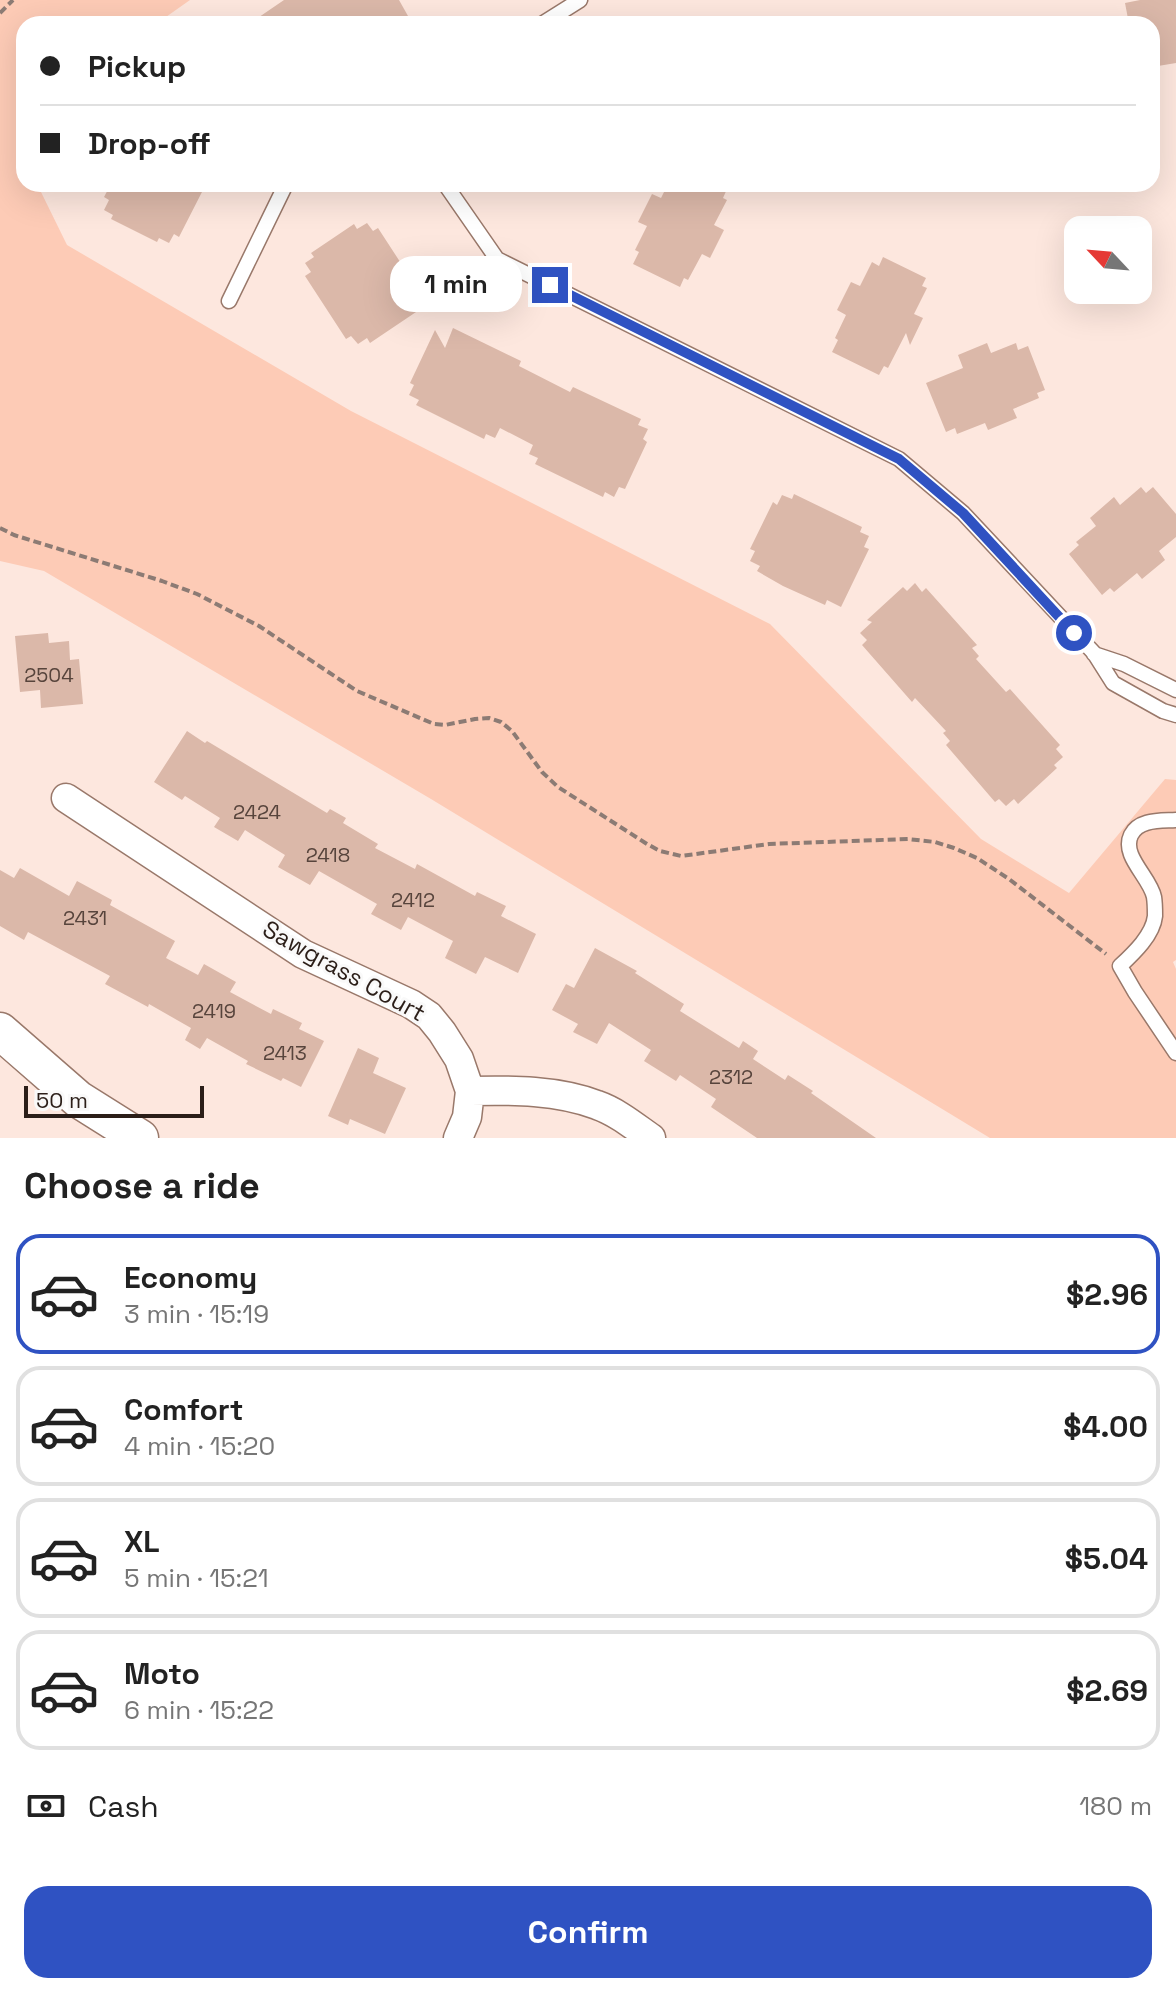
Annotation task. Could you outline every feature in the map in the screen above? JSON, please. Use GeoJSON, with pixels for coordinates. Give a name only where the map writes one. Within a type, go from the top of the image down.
{"type":"FeatureCollection","features":[{"type":"Feature","properties":{"kind":"street","name":"Sawgrass Court"},"geometry":{"type":"LineString","coordinates":[[66,798],[303,954],[411,1004],[429,1016],[459,1059],[470,1091]]}},
{"type":"Feature","properties":{"kind":"street"},"geometry":{"type":"LineString","coordinates":[[0,1031],[78,1099],[140,1138]]}},
{"type":"Feature","properties":{"kind":"street"},"geometry":{"type":"LineString","coordinates":[[458,1138],[467,1117],[470,1091],[507,1090],[573,1097],[624,1119],[651,1138]]}},
{"type":"Feature","properties":{"kind":"lane"},"geometry":{"type":"LineString","coordinates":[[555,16],[580,0]]}},
{"type":"Feature","properties":{"kind":"lane"},"geometry":{"type":"LineString","coordinates":[[229,301],[282,192]]}},
{"type":"Feature","properties":{"kind":"lane"},"geometry":{"type":"LineString","coordinates":[[451,192],[497,259],[899,459],[963,513],[1094,653],[1113,683],[1176,715]]}},
{"type":"Feature","properties":{"kind":"lane"},"geometry":{"type":"LineString","coordinates":[[1094,653],[1176,690]]}},
{"type":"Feature","properties":{"kind":"lane"},"geometry":{"type":"LineString","coordinates":[[1148,703],[1158,681]]}},
{"type":"Feature","properties":{"kind":"lane"},"geometry":{"type":"LineString","coordinates":[[1176,820],[1138,826],[1129,842],[1134,861],[1154,895],[1155,913],[1148,934],[1120,966],[1176,1053]]}},
{"type":"Feature","properties":{"kind":"path"},"geometry":{"type":"LineString","coordinates":[[0,13],[13,0]]}},
{"type":"Feature","properties":{"kind":"path"},"geometry":{"type":"LineString","coordinates":[[0,528],[197,594],[259,626],[357,691],[434,724],[489,718],[501,722],[558,787],[660,851],[681,856],[769,844],[908,839],[935,842],[977,858],[999,872],[1120,966]]}},
{"type":"Feature","properties":{"kind":"shaded area"},"geometry":{"type":"Polygon","coordinates":[[[0,0],[190,0],[167,16],[16,16],[16,192],[41,192],[67,245],[351,411],[770,624],[981,839],[1069,893],[1165,779],[1176,780],[1176,960],[1173,962],[1176,969],[1176,1138],[990,1138],[431,799],[44,571],[0,561],[0,0]]]}},
{"type":"Feature","properties":{"kind":"building"},"geometry":{"type":"Polygon","coordinates":[[[284,0],[399,0],[408,16],[261,16],[284,0]]]}},
{"type":"Feature","properties":{"kind":"building"},"geometry":{"type":"Polygon","coordinates":[[[1176,0],[1176,63],[1160,66],[1160,16],[1127,16],[1125,3],[1176,0]]]}},
{"type":"Feature","properties":{"kind":"building"},"geometry":{"type":"Polygon","coordinates":[[[107,192],[202,192],[179,237],[174,234],[169,243],[159,238],[157,242],[111,219],[113,215],[104,210],[109,200],[104,197],[107,192]]]}},
{"type":"Feature","properties":{"kind":"building"},"geometry":{"type":"Polygon","coordinates":[[[664,192],[726,192],[723,198],[727,200],[714,225],[724,230],[710,258],[702,254],[688,280],[684,278],[680,287],[633,264],[639,252],[635,250],[647,226],[638,222],[652,194],[661,198],[664,192]]]}},
{"type":"Feature","properties":{"kind":"building"},"geometry":{"type":"Polygon","coordinates":[[[367,223],[373,231],[378,228],[419,291],[415,295],[422,308],[370,343],[367,338],[358,344],[351,336],[346,339],[305,276],[311,272],[305,263],[314,257],[311,253],[354,224],[357,229],[367,223]]]}},
{"type":"Feature","properties":{"kind":"building"},"geometry":{"type":"Polygon","coordinates":[[[883,257],[926,278],[922,286],[927,288],[914,314],[923,318],[910,345],[906,333],[888,368],[884,366],[879,375],[832,352],[846,315],[837,310],[851,282],[860,286],[872,262],[879,266],[883,257]]]}},
{"type":"Feature","properties":{"kind":"building"},"geometry":{"type":"Polygon","coordinates":[[[453,328],[521,361],[519,366],[570,392],[573,387],[641,419],[638,425],[648,429],[643,439],[647,442],[625,489],[619,487],[614,497],[605,492],[603,497],[535,464],[538,458],[529,454],[533,445],[500,428],[495,438],[486,434],[484,439],[416,405],[419,400],[409,395],[414,385],[410,383],[435,330],[445,348],[453,328]]]}},
{"type":"Feature","properties":{"kind":"building"},"geometry":{"type":"Polygon","coordinates":[[[987,343],[991,353],[1016,343],[1018,350],[1028,346],[1045,390],[1037,393],[1039,398],[1013,409],[1017,418],[988,430],[985,423],[957,434],[955,428],[946,432],[926,383],[963,368],[958,355],[987,343]]]}},
{"type":"Feature","properties":{"kind":"building"},"geometry":{"type":"Polygon","coordinates":[[[1141,487],[1146,493],[1153,487],[1176,514],[1176,537],[1159,551],[1165,560],[1142,579],[1137,573],[1114,592],[1110,588],[1102,595],[1069,554],[1079,545],[1076,542],[1096,526],[1090,518],[1114,497],[1120,505],[1141,487]]]}},
{"type":"Feature","properties":{"kind":"building"},"geometry":{"type":"Polygon","coordinates":[[[794,494],[862,527],[860,532],[869,536],[864,547],[869,549],[841,607],[827,600],[825,605],[783,586],[757,571],[760,566],[750,561],[755,551],[750,549],[773,502],[777,505],[782,495],[792,499],[794,494]]]}},
{"type":"Feature","properties":{"kind":"building"},"geometry":{"type":"Polygon","coordinates":[[[915,583],[922,592],[926,588],[977,645],[972,648],[979,656],[976,659],[1006,692],[1010,689],[1060,745],[1056,749],[1063,757],[1054,765],[1057,768],[1018,804],[1014,799],[1006,806],[999,799],[995,802],[946,745],[950,741],[943,733],[946,731],[915,698],[912,702],[862,645],[867,640],[860,633],[872,622],[867,620],[903,587],[907,591],[915,583]]]}},
{"type":"Feature","properties":{"kind":"building"},"geometry":{"type":"Polygon","coordinates":[[[48,633],[49,643],[69,641],[70,660],[79,659],[83,704],[41,708],[40,690],[20,692],[15,636],[48,633]]]}},
{"type":"Feature","properties":{"kind":"building"},"geometry":{"type":"Polygon","coordinates":[[[187,731],[327,813],[330,809],[346,818],[343,823],[378,844],[375,848],[415,869],[417,864],[475,896],[477,892],[506,906],[501,916],[536,934],[518,973],[485,957],[476,974],[445,958],[453,941],[408,917],[401,930],[371,914],[377,904],[319,871],[310,885],[278,867],[285,855],[245,830],[238,841],[214,827],[220,818],[185,796],[182,800],[154,782],[187,731]]]}},
{"type":"Feature","properties":{"kind":"building"},"geometry":{"type":"Polygon","coordinates":[[[20,868],[69,896],[77,881],[112,900],[110,905],[175,941],[166,958],[198,975],[204,964],[236,982],[230,992],[271,1014],[273,1009],[302,1023],[299,1029],[324,1041],[301,1087],[246,1064],[248,1061],[207,1038],[200,1049],[185,1040],[191,1028],[105,984],[110,976],[28,932],[24,940],[0,926],[0,870],[14,878],[20,868]]]}},
{"type":"Feature","properties":{"kind":"building"},"geometry":{"type":"Polygon","coordinates":[[[595,948],[637,971],[635,973],[684,1004],[680,1011],[739,1048],[743,1041],[758,1051],[753,1059],[785,1080],[788,1075],[813,1091],[811,1093],[876,1138],[757,1138],[711,1107],[716,1099],[680,1075],[676,1081],[644,1061],[651,1050],[609,1023],[597,1044],[573,1032],[578,1024],[552,1010],[566,984],[574,988],[595,948]]]}},
{"type":"Feature","properties":{"kind":"building"},"geometry":{"type":"Polygon","coordinates":[[[358,1048],[379,1058],[373,1073],[406,1088],[385,1134],[350,1119],[348,1125],[328,1116],[358,1048]]]}},
{"type":"Feature","properties":{"kind":"route"},"geometry":{"type":"LineString","coordinates":[[550,285],[899,459],[963,513],[1074,633]]}}]}
